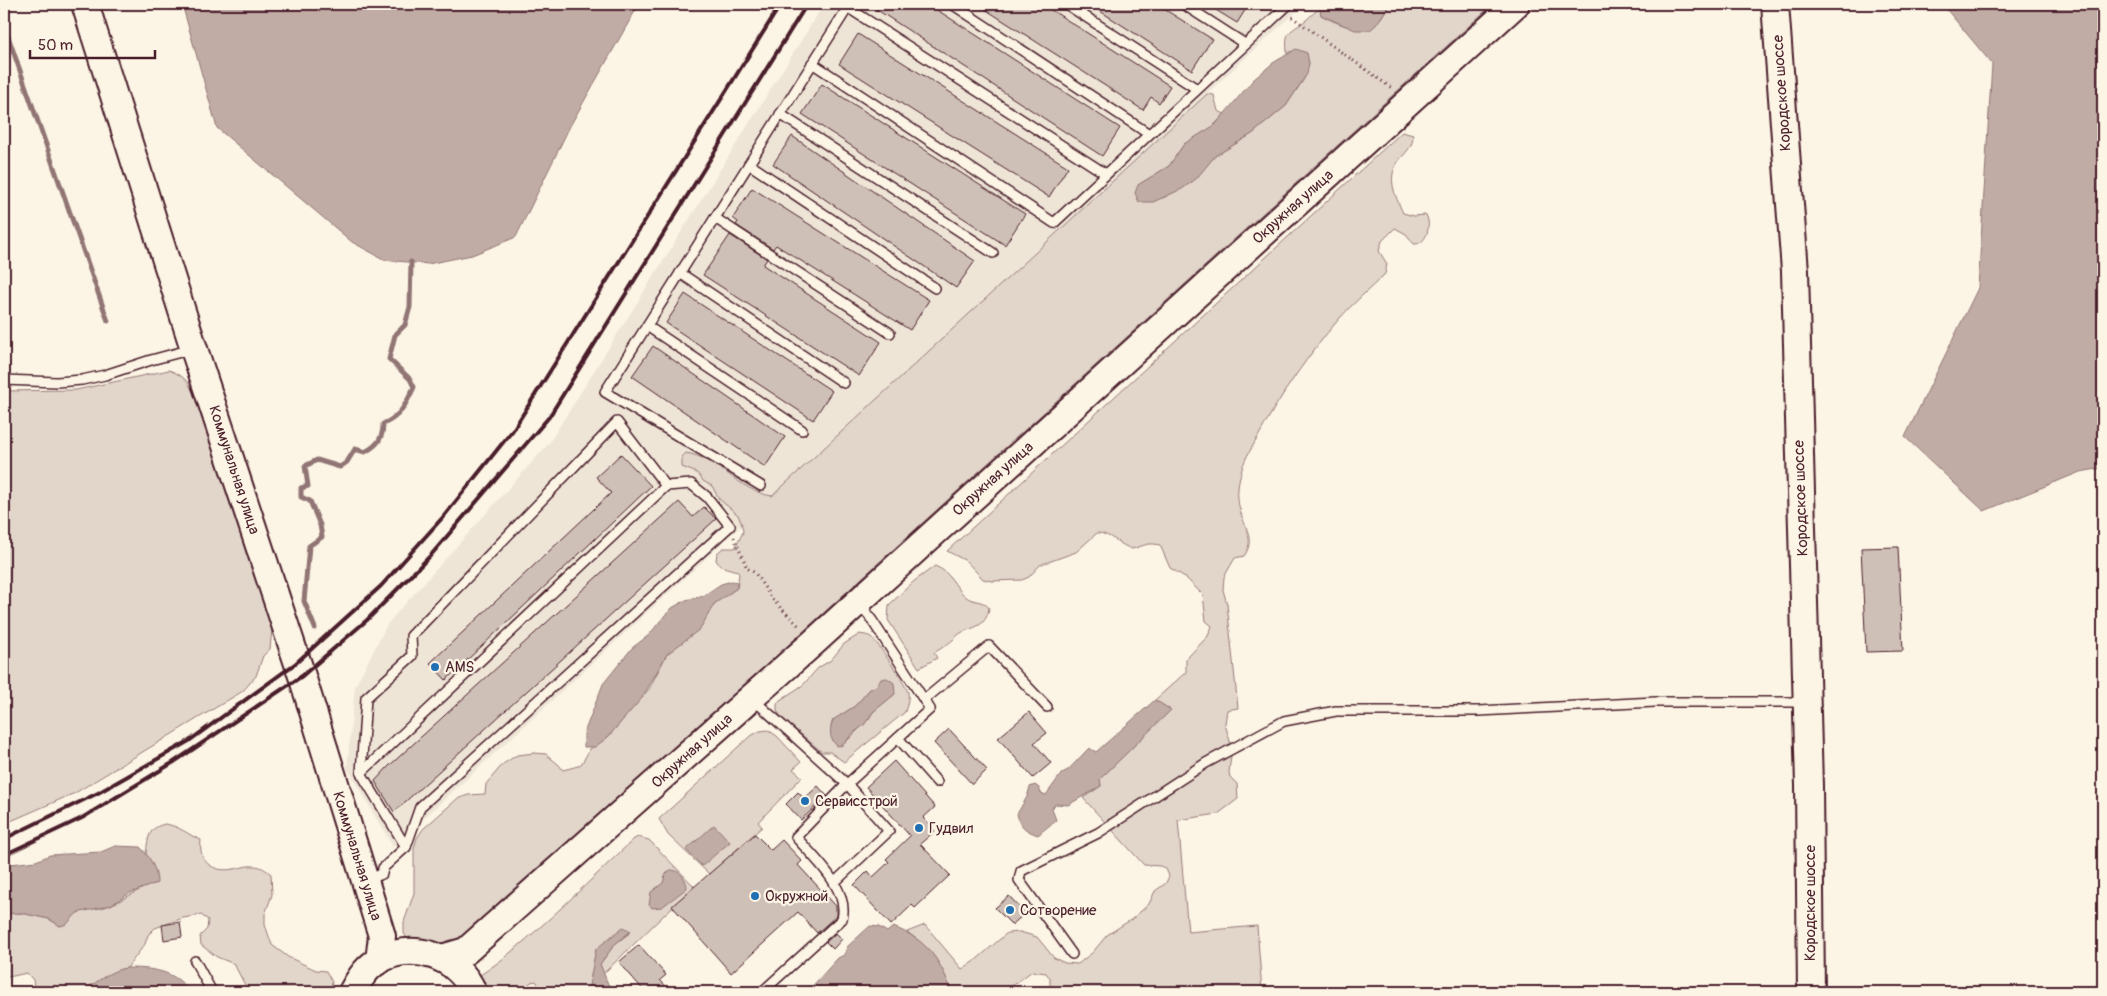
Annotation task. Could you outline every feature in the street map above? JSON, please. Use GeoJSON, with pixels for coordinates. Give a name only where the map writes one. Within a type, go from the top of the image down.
{"type":"FeatureCollection","features":[{"type":"Feature","properties":{"kind":"main road","name":"Коммунальная улица"},"geometry":{"type":"LineString","coordinates":[[85,4],[194,349],[302,676],[364,880],[388,950]]}},
{"type":"Feature","properties":{"kind":"main road","name":"Окружная улица"},"geometry":{"type":"LineString","coordinates":[[460,968],[752,698],[1516,4]]}},
{"type":"Feature","properties":{"kind":"main road","name":"Кородское шоссе"},"geometry":{"type":"LineString","coordinates":[[1775,4],[1795,271],[1807,702],[1811,992]]}},
{"type":"Feature","properties":{"kind":"main road"},"geometry":{"type":"LineString","coordinates":[[352,992],[360,977],[388,950],[417,951],[460,968]]}},
{"type":"Feature","properties":{"kind":"lane"},"geometry":{"type":"LineString","coordinates":[[952,4],[1149,134]]}},
{"type":"Feature","properties":{"kind":"lane"},"geometry":{"type":"LineString","coordinates":[[1066,4],[1197,89]]}},
{"type":"Feature","properties":{"kind":"lane"},"geometry":{"type":"LineString","coordinates":[[1183,4],[1246,44]]}},
{"type":"Feature","properties":{"kind":"lane"},"geometry":{"type":"LineString","coordinates":[[760,486],[605,392],[848,6],[1106,174]]}},
{"type":"Feature","properties":{"kind":"lane"},"geometry":{"type":"LineString","coordinates":[[812,63],[1054,223],[1286,7]]}},
{"type":"Feature","properties":{"kind":"lane"},"geometry":{"type":"LineString","coordinates":[[780,114],[992,253]]}},
{"type":"Feature","properties":{"kind":"lane"},"geometry":{"type":"LineString","coordinates":[[749,164],[935,288]]}},
{"type":"Feature","properties":{"kind":"lane"},"geometry":{"type":"LineString","coordinates":[[715,218],[890,333]]}},
{"type":"Feature","properties":{"kind":"lane"},"geometry":{"type":"LineString","coordinates":[[680,273],[844,383]]}},
{"type":"Feature","properties":{"kind":"lane"},"geometry":{"type":"LineString","coordinates":[[647,326],[802,430]]}},
{"type":"Feature","properties":{"kind":"lane"},"geometry":{"type":"LineString","coordinates":[[4,380],[57,382],[82,380],[105,376],[151,360],[194,349]]}},
{"type":"Feature","properties":{"kind":"lane"},"geometry":{"type":"LineString","coordinates":[[406,847],[361,774],[366,698],[412,656],[411,636],[617,422],[666,486]]}},
{"type":"Feature","properties":{"kind":"lane"},"geometry":{"type":"LineString","coordinates":[[361,774],[666,486],[692,484],[707,497],[730,526],[420,807],[406,847],[383,868],[382,874],[364,880]]}},
{"type":"Feature","properties":{"kind":"lane"},"geometry":{"type":"LineString","coordinates":[[762,992],[842,918],[844,912],[835,882],[796,837],[847,784],[930,709],[860,601]]}},
{"type":"Feature","properties":{"kind":"lane"},"geometry":{"type":"LineString","coordinates":[[924,700],[989,646],[1047,707]]}},
{"type":"Feature","properties":{"kind":"lane"},"geometry":{"type":"LineString","coordinates":[[752,698],[847,784],[889,831],[835,882]]}},
{"type":"Feature","properties":{"kind":"lane"},"geometry":{"type":"LineString","coordinates":[[1072,954],[1019,880],[1021,871],[1098,833],[1206,762],[1284,720],[1336,711],[1479,711],[1655,702],[1807,702]]}},
{"type":"Feature","properties":{"kind":"lane"},"geometry":{"type":"LineString","coordinates":[[898,738],[937,782]]}},
{"type":"Feature","properties":{"kind":"lane"},"geometry":{"type":"LineString","coordinates":[[195,961],[212,992]]}},
{"type":"Feature","properties":{"kind":"path"},"geometry":{"type":"LineString","coordinates":[[1286,7],[1409,101]]}},
{"type":"Feature","properties":{"kind":"path"},"geometry":{"type":"LineString","coordinates":[[730,526],[747,568],[755,573],[772,599],[785,611]]}},
{"type":"Feature","properties":{"kind":"shaded area"},"geometry":{"type":"Polygon","coordinates":[[[182,4],[639,4],[570,126],[516,237],[472,255],[428,264],[385,260],[352,242],[217,128],[182,4]]]}},
{"type":"Feature","properties":{"kind":"shaded area"},"geometry":{"type":"Polygon","coordinates":[[[824,4],[1304,4],[772,496],[750,489],[703,457],[686,453],[681,461],[712,486],[719,499],[738,515],[742,525],[393,847],[347,768],[355,686],[388,623],[549,443],[824,4]]]}},
{"type":"Feature","properties":{"kind":"shaded area"},"geometry":{"type":"Polygon","coordinates":[[[1325,4],[1390,4],[1376,25],[1370,30],[1355,30],[1321,15],[1320,8],[1325,4]]]}},
{"type":"Feature","properties":{"kind":"shaded area"},"geometry":{"type":"Polygon","coordinates":[[[1390,4],[1493,4],[476,929],[449,947],[408,941],[404,933],[404,922],[414,893],[414,848],[417,838],[423,829],[457,799],[468,795],[485,794],[486,784],[503,764],[517,755],[546,754],[563,770],[582,763],[590,749],[608,737],[649,689],[667,654],[703,623],[714,604],[737,588],[739,574],[737,571],[720,566],[716,560],[717,553],[723,548],[735,548],[743,532],[742,525],[738,515],[719,499],[712,486],[703,481],[697,473],[682,467],[682,457],[686,453],[698,456],[719,467],[749,488],[772,496],[1207,94],[1214,95],[1218,111],[1225,114],[1211,128],[1184,144],[1169,166],[1138,185],[1163,198],[1192,182],[1215,156],[1252,134],[1286,106],[1304,79],[1309,63],[1291,51],[1287,54],[1289,33],[1320,8],[1321,15],[1332,21],[1350,27],[1369,30],[1381,18],[1390,4]]]}},
{"type":"Feature","properties":{"kind":"shaded area"},"geometry":{"type":"Polygon","coordinates":[[[1942,4],[2103,4],[2103,468],[2080,472],[1984,511],[1905,437],[1978,288],[1992,64],[1942,4]]]}},
{"type":"Feature","properties":{"kind":"shaded area"},"geometry":{"type":"Polygon","coordinates":[[[1296,49],[1307,53],[1309,63],[1307,74],[1286,106],[1252,134],[1215,156],[1196,179],[1182,189],[1153,202],[1139,202],[1135,193],[1138,185],[1169,166],[1184,144],[1215,125],[1253,80],[1273,63],[1296,49]]]}},
{"type":"Feature","properties":{"kind":"shaded area"},"geometry":{"type":"Polygon","coordinates":[[[1402,132],[1413,135],[1413,139],[1410,148],[1396,165],[1393,172],[1393,186],[1403,213],[1414,216],[1425,215],[1428,221],[1428,230],[1422,242],[1418,244],[1414,244],[1406,234],[1395,228],[1382,241],[1379,251],[1387,264],[1385,274],[1344,313],[1306,360],[1277,404],[1245,460],[1239,479],[1238,494],[1249,544],[1244,556],[1235,558],[1224,577],[1223,590],[1227,604],[1238,708],[1227,710],[1225,724],[1232,748],[1229,772],[1230,777],[1237,784],[1238,799],[1218,814],[1178,820],[1188,932],[1257,926],[1262,992],[1047,992],[1050,978],[1046,973],[1032,971],[1004,992],[952,992],[940,965],[930,951],[907,932],[925,925],[962,969],[976,960],[1007,933],[1020,932],[1037,937],[1054,958],[1065,963],[1078,964],[1093,952],[1107,935],[1132,919],[1149,904],[1155,891],[1166,883],[1169,876],[1166,869],[1160,866],[1144,865],[1083,798],[1101,786],[1100,779],[1170,710],[1155,700],[1186,672],[1186,659],[1208,636],[1212,626],[1206,621],[1203,595],[1185,577],[1170,568],[1160,545],[1149,544],[1132,549],[1106,535],[1097,533],[1076,552],[1040,565],[1029,577],[1022,580],[991,581],[983,579],[966,561],[947,551],[1402,132]]]}},
{"type":"Feature","properties":{"kind":"shaded area"},"geometry":{"type":"Polygon","coordinates":[[[169,370],[184,378],[193,392],[272,629],[270,649],[263,656],[256,676],[243,691],[75,793],[4,824],[4,391],[76,390],[169,370]]]}},
{"type":"Feature","properties":{"kind":"shaded area"},"geometry":{"type":"Polygon","coordinates":[[[935,566],[949,576],[965,596],[971,600],[984,603],[989,608],[984,621],[976,627],[961,633],[934,653],[937,658],[919,668],[888,620],[889,605],[913,582],[935,566]]]}},
{"type":"Feature","properties":{"kind":"shaded area"},"geometry":{"type":"Polygon","coordinates":[[[732,581],[737,582],[737,588],[714,604],[700,629],[667,654],[642,698],[608,737],[595,747],[584,747],[584,733],[603,684],[632,648],[649,635],[672,608],[686,600],[703,596],[721,584],[732,581]]]}},
{"type":"Feature","properties":{"kind":"shaded area"},"geometry":{"type":"Polygon","coordinates":[[[860,634],[871,637],[891,663],[906,688],[908,702],[905,712],[844,762],[830,752],[822,752],[783,719],[777,711],[777,704],[803,685],[818,668],[831,660],[844,644],[860,634]],[[884,678],[877,686],[870,689],[855,706],[833,720],[836,745],[841,746],[845,743],[869,719],[873,712],[895,694],[884,678]]]}},
{"type":"Feature","properties":{"kind":"shaded area"},"geometry":{"type":"Polygon","coordinates":[[[887,678],[894,683],[895,694],[873,712],[864,725],[852,734],[845,743],[838,746],[835,744],[831,734],[833,720],[855,706],[870,689],[877,686],[881,679],[887,678]]]}},
{"type":"Feature","properties":{"kind":"shaded area"},"geometry":{"type":"Polygon","coordinates":[[[1155,700],[1171,710],[1100,779],[1101,786],[1068,805],[1055,804],[1052,809],[1056,820],[1038,835],[1024,828],[1017,814],[1027,797],[1030,787],[1035,785],[1041,793],[1046,795],[1062,773],[1068,770],[1089,748],[1096,752],[1155,700]]]}},
{"type":"Feature","properties":{"kind":"shaded area"},"geometry":{"type":"Polygon","coordinates":[[[768,730],[777,736],[801,762],[793,769],[802,777],[758,822],[762,827],[709,874],[668,835],[659,819],[749,737],[760,731],[768,730]]]}},
{"type":"Feature","properties":{"kind":"shaded area"},"geometry":{"type":"Polygon","coordinates":[[[165,824],[201,840],[202,854],[208,864],[214,867],[226,870],[257,866],[271,874],[272,895],[265,914],[265,925],[272,945],[288,957],[316,970],[326,971],[332,982],[330,992],[256,992],[245,985],[234,964],[217,957],[201,945],[200,936],[207,929],[208,920],[201,915],[183,918],[155,928],[148,935],[145,944],[127,968],[109,975],[81,992],[64,992],[34,987],[33,980],[27,973],[4,978],[4,914],[21,913],[49,919],[60,926],[66,924],[79,912],[106,907],[156,883],[154,871],[146,854],[147,846],[152,831],[165,824]]]}},
{"type":"Feature","properties":{"kind":"shaded area"},"geometry":{"type":"Polygon","coordinates":[[[714,825],[730,842],[702,866],[686,850],[714,825]]]}},
{"type":"Feature","properties":{"kind":"shaded area"},"geometry":{"type":"Polygon","coordinates":[[[638,837],[649,840],[694,886],[603,974],[600,964],[615,944],[631,932],[596,949],[588,992],[538,992],[539,986],[536,981],[531,982],[523,990],[512,992],[452,992],[500,961],[517,947],[638,837]]]}},
{"type":"Feature","properties":{"kind":"shaded area"},"geometry":{"type":"Polygon","coordinates":[[[115,846],[140,847],[152,864],[156,873],[157,883],[130,893],[111,905],[77,913],[67,924],[60,926],[49,919],[21,913],[4,914],[4,868],[11,864],[36,861],[50,855],[101,852],[115,846]]]}},
{"type":"Feature","properties":{"kind":"shaded area"},"geometry":{"type":"Polygon","coordinates":[[[670,870],[682,875],[686,881],[687,888],[662,907],[652,908],[649,905],[651,892],[663,883],[665,875],[670,870]]]}},
{"type":"Feature","properties":{"kind":"shaded area"},"geometry":{"type":"Polygon","coordinates":[[[870,926],[879,927],[887,932],[893,927],[905,932],[923,944],[937,961],[952,992],[807,992],[838,958],[844,955],[847,947],[870,926]]]}},
{"type":"Feature","properties":{"kind":"shaded area"},"geometry":{"type":"Polygon","coordinates":[[[623,927],[631,931],[615,944],[600,964],[608,984],[616,992],[588,992],[596,949],[623,927]]]}},
{"type":"Feature","properties":{"kind":"shaded area"},"geometry":{"type":"Polygon","coordinates":[[[127,968],[154,970],[170,975],[190,992],[80,992],[109,974],[127,968]]]}},
{"type":"Feature","properties":{"kind":"shaded area"},"geometry":{"type":"Polygon","coordinates":[[[14,987],[53,989],[62,992],[4,992],[14,987]]]}},
{"type":"Feature","properties":{"kind":"building"},"geometry":{"type":"Polygon","coordinates":[[[868,4],[928,4],[1120,128],[1102,156],[868,4]]]}},
{"type":"Feature","properties":{"kind":"building"},"geometry":{"type":"Polygon","coordinates":[[[977,4],[1042,4],[1170,86],[1159,103],[1151,97],[1143,110],[977,4]]]}},
{"type":"Feature","properties":{"kind":"building"},"geometry":{"type":"Polygon","coordinates":[[[1089,4],[1156,4],[1212,39],[1192,70],[1089,4]]]}},
{"type":"Feature","properties":{"kind":"building"},"geometry":{"type":"Polygon","coordinates":[[[1206,4],[1249,4],[1237,23],[1206,4]]]}},
{"type":"Feature","properties":{"kind":"building"},"geometry":{"type":"Polygon","coordinates":[[[858,34],[1068,167],[1049,197],[839,64],[858,34]]]}},
{"type":"Feature","properties":{"kind":"building"},"geometry":{"type":"Polygon","coordinates":[[[822,84],[1025,214],[1005,245],[802,114],[822,84]]]}},
{"type":"Feature","properties":{"kind":"building"},"geometry":{"type":"Polygon","coordinates":[[[792,136],[975,261],[956,288],[773,164],[792,136]]]}},
{"type":"Feature","properties":{"kind":"building"},"geometry":{"type":"Polygon","coordinates":[[[752,188],[929,300],[910,330],[776,245],[773,249],[736,225],[738,222],[733,218],[752,188]]]}},
{"type":"Feature","properties":{"kind":"building"},"geometry":{"type":"Polygon","coordinates":[[[730,235],[767,259],[763,265],[881,342],[859,376],[703,275],[730,235]]]}},
{"type":"Feature","properties":{"kind":"building"},"geometry":{"type":"Polygon","coordinates":[[[685,294],[832,391],[813,420],[666,323],[685,294]]]}},
{"type":"Feature","properties":{"kind":"building"},"geometry":{"type":"Polygon","coordinates":[[[653,346],[785,437],[765,467],[632,376],[653,346]]]}},
{"type":"Feature","properties":{"kind":"building"},"geometry":{"type":"Polygon","coordinates":[[[621,454],[651,486],[446,680],[430,663],[611,493],[596,477],[621,454]]]}},
{"type":"Feature","properties":{"kind":"building"},"geometry":{"type":"Polygon","coordinates":[[[679,502],[693,517],[704,507],[716,519],[394,812],[375,781],[388,767],[679,502]]]}},
{"type":"Feature","properties":{"kind":"building"},"geometry":{"type":"Polygon","coordinates":[[[1898,547],[1903,651],[1866,652],[1861,548],[1898,547]]]}},
{"type":"Feature","properties":{"kind":"building"},"geometry":{"type":"Polygon","coordinates":[[[1029,712],[1047,733],[1034,743],[1051,763],[1033,778],[998,738],[1029,712]]]}},
{"type":"Feature","properties":{"kind":"building"},"geometry":{"type":"Polygon","coordinates":[[[949,729],[987,770],[972,784],[934,743],[949,729]]]}},
{"type":"Feature","properties":{"kind":"building"},"geometry":{"type":"Polygon","coordinates":[[[894,761],[935,807],[923,818],[935,831],[920,844],[950,875],[915,908],[912,905],[891,925],[854,885],[868,871],[873,877],[889,862],[886,859],[910,836],[866,787],[894,761]]]}},
{"type":"Feature","properties":{"kind":"building","name":"Сервисстрой"},"geometry":{"type":"Polygon","coordinates":[[[818,786],[827,796],[801,820],[786,804],[798,792],[804,799],[818,786]]]}},
{"type":"Feature","properties":{"kind":"building","name":"Окружной"},"geometry":{"type":"Polygon","coordinates":[[[755,834],[771,850],[782,840],[802,861],[798,865],[836,906],[836,916],[817,933],[798,912],[731,973],[672,906],[755,834]]]}},
{"type":"Feature","properties":{"kind":"building"},"geometry":{"type":"Polygon","coordinates":[[[1009,896],[1025,913],[1012,925],[995,908],[1009,896]]]}},
{"type":"Feature","properties":{"kind":"building"},"geometry":{"type":"Polygon","coordinates":[[[180,922],[182,937],[164,940],[162,925],[180,922]]]}},
{"type":"Feature","properties":{"kind":"building"},"geometry":{"type":"Polygon","coordinates":[[[836,933],[842,939],[833,949],[826,942],[836,933]]]}},
{"type":"Feature","properties":{"kind":"building"},"geometry":{"type":"Polygon","coordinates":[[[639,945],[666,975],[660,980],[671,992],[645,992],[619,962],[639,945]]]}},
{"type":"Feature","properties":{"kind":"waterway"},"geometry":{"type":"LineString","coordinates":[[4,25],[108,321]]}},
{"type":"Feature","properties":{"kind":"waterway"},"geometry":{"type":"LineString","coordinates":[[315,628],[304,601],[309,546],[322,537],[320,525],[310,501],[301,497],[301,488],[308,486],[305,466],[317,460],[340,467],[347,462],[355,449],[365,452],[370,449],[381,437],[383,424],[399,413],[408,399],[414,387],[410,379],[389,359],[395,335],[405,325],[410,307],[411,262]]}},
{"type":"Feature","properties":{"kind":"railway"},"geometry":{"type":"LineString","coordinates":[[4,839],[98,793],[189,741],[296,663],[381,586],[444,516],[513,430],[781,4]]}},
{"type":"Feature","properties":{"kind":"railway"},"geometry":{"type":"LineString","coordinates":[[4,855],[82,818],[174,762],[302,676],[367,620],[431,555],[549,417],[807,4]]}},
{"type":"Feature","properties":{"kind":"place","name":"AMS"},"geometry":{"type":"Point","coordinates":[435,667]}},
{"type":"Feature","properties":{"kind":"place","name":"Сервисстрой"},"geometry":{"type":"Point","coordinates":[805,801]}},
{"type":"Feature","properties":{"kind":"place","name":"Гудвил"},"geometry":{"type":"Point","coordinates":[919,828]}},
{"type":"Feature","properties":{"kind":"place","name":"Окружной"},"geometry":{"type":"Point","coordinates":[755,896]}},
{"type":"Feature","properties":{"kind":"place","name":"Сотворение"},"geometry":{"type":"Point","coordinates":[1010,910]}}]}
